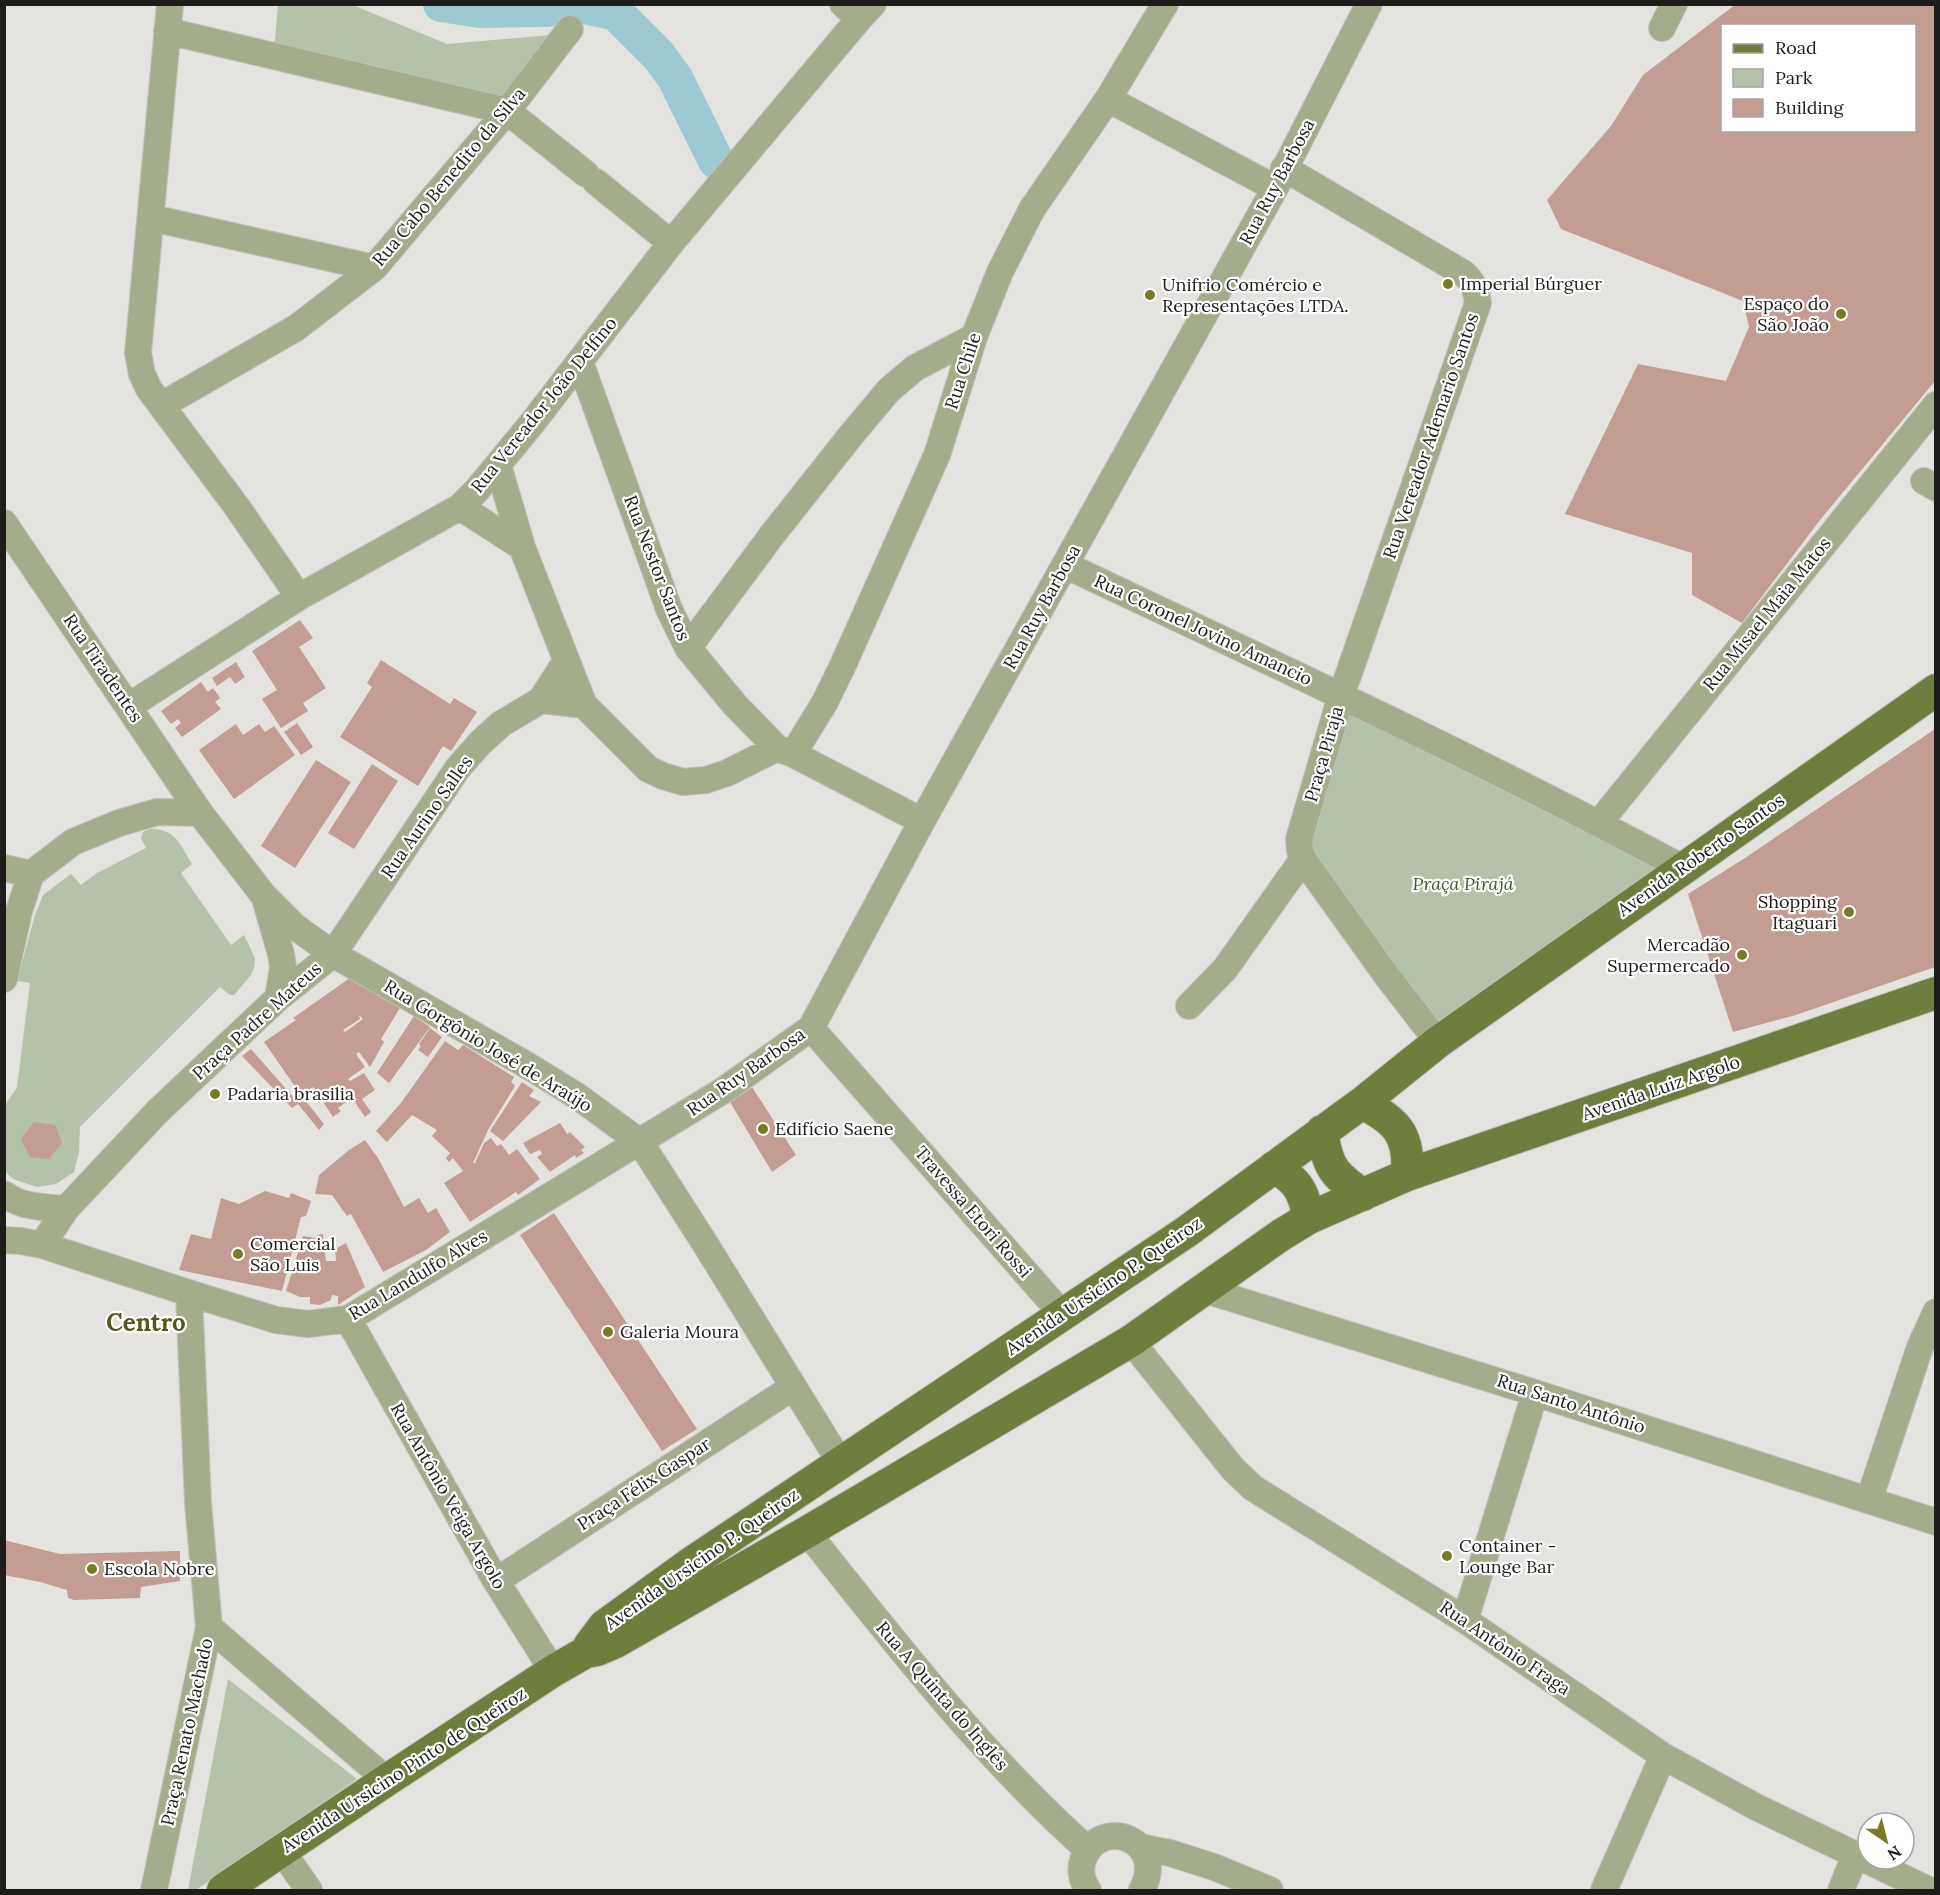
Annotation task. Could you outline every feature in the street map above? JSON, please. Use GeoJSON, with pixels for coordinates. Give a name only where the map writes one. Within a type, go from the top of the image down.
{"type":"FeatureCollection","features":[{"type":"Feature","properties":{"kind":"main road","name":"Avenida Roberto Santos"},"geometry":{"type":"LineString","coordinates":[[1438,1042],[1935,690]]}},
{"type":"Feature","properties":{"kind":"main road","name":"Avenida Luiz Argolo"},"geometry":{"type":"LineString","coordinates":[[1386,1185],[1935,993]]}},
{"type":"Feature","properties":{"kind":"main road","name":"Avenida Ursicino P. Queiroz"},"geometry":{"type":"LineString","coordinates":[[586,1652],[604,1626],[621,1613],[840,1462],[1186,1232],[1362,1103],[1438,1042]]}},
{"type":"Feature","properties":{"kind":"main road"},"geometry":{"type":"LineString","coordinates":[[1322,1131],[1325,1154],[1343,1182],[1386,1185],[1408,1156],[1404,1138],[1396,1126],[1382,1113],[1362,1103]]}},
{"type":"Feature","properties":{"kind":"main road"},"geometry":{"type":"LineString","coordinates":[[1274,1167],[1298,1185],[1305,1198],[1309,1218]]}},
{"type":"Feature","properties":{"kind":"main road","name":"Avenida Ursicino P. Queiroz"},"geometry":{"type":"LineString","coordinates":[[586,1652],[616,1642],[1131,1341],[1281,1235],[1309,1218],[1386,1185]]}},
{"type":"Feature","properties":{"kind":"main road","name":"Avenida Ursicino Pinto de Queiroz"},"geometry":{"type":"LineString","coordinates":[[224,1890],[387,1780],[553,1671],[586,1652]]}},
{"type":"Feature","properties":{"kind":"street"},"geometry":{"type":"LineString","coordinates":[[170,4],[138,353],[142,374],[149,389],[237,507],[299,597]]}},
{"type":"Feature","properties":{"kind":"street","name":"Rua Chile"},"geometry":{"type":"LineString","coordinates":[[785,751],[825,702],[843,666],[937,454],[974,337],[1000,272],[1032,209],[1108,99],[1165,4]]}},
{"type":"Feature","properties":{"kind":"street","name":"Rua Ruy Barbosa"},"geometry":{"type":"LineString","coordinates":[[640,1142],[724,1090],[811,1028],[921,821],[1280,178],[1369,4]]}},
{"type":"Feature","properties":{"kind":"street"},"geometry":{"type":"LineString","coordinates":[[1662,28],[1674,4]]}},
{"type":"Feature","properties":{"kind":"street","name":"Rua Vereador João Delfino"},"geometry":{"type":"LineString","coordinates":[[129,706],[299,597],[460,507],[498,465],[858,9]]}},
{"type":"Feature","properties":{"kind":"street","name":"Rua Cabo Benedito da Silva"},"geometry":{"type":"LineString","coordinates":[[162,405],[296,328],[374,268],[507,111],[570,28]]}},
{"type":"Feature","properties":{"kind":"street"},"geometry":{"type":"LineString","coordinates":[[167,31],[507,111],[672,243]]}},
{"type":"Feature","properties":{"kind":"street","name":"Rua Vereador Ademario Santos"},"geometry":{"type":"LineString","coordinates":[[1108,99],[1280,178],[1463,273],[1472,282],[1476,291],[1478,303],[1341,696]]}},
{"type":"Feature","properties":{"kind":"street"},"geometry":{"type":"LineString","coordinates":[[152,218],[374,268]]}},
{"type":"Feature","properties":{"kind":"street"},"geometry":{"type":"LineString","coordinates":[[688,648],[772,535],[889,390],[915,369],[974,337]]}},
{"type":"Feature","properties":{"kind":"street","name":"Rua Nestor Santos"},"geometry":{"type":"LineString","coordinates":[[580,362],[669,609],[688,648],[735,705],[785,751],[921,821]]}},
{"type":"Feature","properties":{"kind":"street","name":"Rua Misael Maia Matos"},"geometry":{"type":"LineString","coordinates":[[1599,823],[1935,405]]}},
{"type":"Feature","properties":{"kind":"street"},"geometry":{"type":"LineString","coordinates":[[498,465],[522,547],[584,705],[648,769],[682,782],[706,780],[785,751]]}},
{"type":"Feature","properties":{"kind":"street"},"geometry":{"type":"LineString","coordinates":[[460,507],[522,547]]}},
{"type":"Feature","properties":{"kind":"street","name":"Rua Tiradentes"},"geometry":{"type":"LineString","coordinates":[[4,523],[200,813]]}},
{"type":"Feature","properties":{"kind":"street","name":"Rua Coronel Jovino Amancio"},"geometry":{"type":"LineString","coordinates":[[1065,565],[1341,696]]}},
{"type":"Feature","properties":{"kind":"street","name":"Rua Aurino Salles"},"geometry":{"type":"LineString","coordinates":[[333,954],[458,768],[501,724],[541,700],[567,661]]}},
{"type":"Feature","properties":{"kind":"street","name":"Praça Piraja"},"geometry":{"type":"LineString","coordinates":[[1303,860],[1299,839],[1341,696],[1599,823],[1683,868]]}},
{"type":"Feature","properties":{"kind":"street"},"geometry":{"type":"LineString","coordinates":[[541,700],[584,705]]}},
{"type":"Feature","properties":{"kind":"street"},"geometry":{"type":"LineString","coordinates":[[4,979],[19,911],[31,874],[73,842],[118,823],[157,812],[200,813]]}},
{"type":"Feature","properties":{"kind":"street","name":"Praça Padre Mateus"},"geometry":{"type":"LineString","coordinates":[[42,1245],[66,1209],[157,1112],[278,998],[333,954],[294,926],[264,896],[200,813]]}},
{"type":"Feature","properties":{"kind":"street"},"geometry":{"type":"LineString","coordinates":[[1189,1006],[1225,969],[1303,860],[1438,1042]]}},
{"type":"Feature","properties":{"kind":"street"},"geometry":{"type":"LineString","coordinates":[[4,868],[31,874]]}},
{"type":"Feature","properties":{"kind":"street"},"geometry":{"type":"LineString","coordinates":[[264,896],[283,968],[278,998]]}},
{"type":"Feature","properties":{"kind":"street","name":"Rua Gorgônio José de Araújo"},"geometry":{"type":"LineString","coordinates":[[333,954],[577,1096],[640,1142]]}},
{"type":"Feature","properties":{"kind":"street","name":"Travessa Etori Rossi"},"geometry":{"type":"LineString","coordinates":[[811,1028],[1063,1315]]}},
{"type":"Feature","properties":{"kind":"street"},"geometry":{"type":"LineString","coordinates":[[640,1142],[840,1462]]}},
{"type":"Feature","properties":{"kind":"street","name":"Rua Landulfo Alves"},"geometry":{"type":"LineString","coordinates":[[4,1240],[42,1245],[276,1320],[308,1324],[348,1319],[640,1142]]}},
{"type":"Feature","properties":{"kind":"street"},"geometry":{"type":"LineString","coordinates":[[4,1194],[25,1205],[66,1209]]}},
{"type":"Feature","properties":{"kind":"street","name":"Rua Santo Antônio"},"geometry":{"type":"LineString","coordinates":[[1205,1290],[1935,1522]]}},
{"type":"Feature","properties":{"kind":"street"},"geometry":{"type":"LineString","coordinates":[[189,1293],[198,1503],[209,1627]]}},
{"type":"Feature","properties":{"kind":"street"},"geometry":{"type":"LineString","coordinates":[[1869,1500],[1920,1347],[1935,1312]]}},
{"type":"Feature","properties":{"kind":"street","name":"Rua Antônio Veiga Argolo"},"geometry":{"type":"LineString","coordinates":[[348,1319],[496,1581],[553,1671]]}},
{"type":"Feature","properties":{"kind":"street","name":"Rua Antônio Fraga"},"geometry":{"type":"LineString","coordinates":[[1131,1341],[1233,1469],[1253,1488],[1465,1620],[1664,1756],[1756,1807],[1929,1890]]}},
{"type":"Feature","properties":{"kind":"street","name":"Praça Félix Gaspar"},"geometry":{"type":"LineString","coordinates":[[496,1581],[793,1387]]}},
{"type":"Feature","properties":{"kind":"street"},"geometry":{"type":"LineString","coordinates":[[1465,1620],[1535,1393]]}},
{"type":"Feature","properties":{"kind":"street","name":"Rua A Quinta do Inglês"},"geometry":{"type":"LineString","coordinates":[[807,1532],[900,1650],[998,1762],[1045,1811],[1088,1850]]}},
{"type":"Feature","properties":{"kind":"street","name":"Praça Renato Machado"},"geometry":{"type":"LineString","coordinates":[[154,1890],[209,1627],[387,1780]]}},
{"type":"Feature","properties":{"kind":"street"},"geometry":{"type":"LineString","coordinates":[[1604,1890],[1664,1756]]}},
{"type":"Feature","properties":{"kind":"street"},"geometry":{"type":"LineString","coordinates":[[1088,1890],[1081,1872],[1088,1850],[1097,1842],[1108,1837],[1119,1836],[1131,1840],[1147,1857],[1148,1880],[1142,1890]]}},
{"type":"Feature","properties":{"kind":"street"},"geometry":{"type":"LineString","coordinates":[[1140,1847],[1170,1853],[1214,1867],[1270,1890]]}},
{"type":"Feature","properties":{"kind":"street"},"geometry":{"type":"LineString","coordinates":[[281,1850],[309,1890]]}},
{"type":"Feature","properties":{"kind":"street"},"geometry":{"type":"LineString","coordinates":[[1840,1890],[1855,1856]]}},
{"type":"Feature","properties":{"kind":"green space"},"geometry":{"type":"Polygon","coordinates":[[[278,5],[353,5],[447,44],[562,34],[503,108],[274,50],[278,5]]]}},
{"type":"Feature","properties":{"kind":"green space","name":"Praça Pirajá"},"geometry":{"type":"Polygon","coordinates":[[[1341,696],[1683,868],[1438,1042],[1303,859],[1341,696]]]}},
{"type":"Feature","properties":{"kind":"green space"},"geometry":{"type":"Polygon","coordinates":[[[150,829],[166,831],[180,844],[192,864],[181,873],[231,945],[244,935],[255,958],[254,968],[234,995],[230,995],[220,987],[80,1127],[79,1152],[74,1172],[56,1184],[37,1187],[13,1179],[5,1171],[4,1107],[17,1087],[30,983],[17,981],[35,915],[43,895],[71,874],[81,885],[97,873],[146,848],[141,838],[143,832],[150,829]]]}},
{"type":"Feature","properties":{"kind":"green space"},"geometry":{"type":"Polygon","coordinates":[[[228,1679],[357,1779],[196,1890],[188,1890],[228,1679]]]}},
{"type":"Feature","properties":{"kind":"building","name":"Espaço do São João"},"geometry":{"type":"Polygon","coordinates":[[[1736,4],[1935,4],[1935,381],[1820,520],[1742,623],[1692,595],[1692,553],[1565,514],[1638,364],[1726,381],[1749,327],[1743,301],[1561,229],[1547,200],[1611,126],[1643,75],[1736,4]]]}},
{"type":"Feature","properties":{"kind":"building"},"geometry":{"type":"Polygon","coordinates":[[[300,620],[313,638],[299,647],[326,688],[303,703],[308,711],[281,728],[262,699],[277,690],[252,651],[300,620]]]}},
{"type":"Feature","properties":{"kind":"building"},"geometry":{"type":"Polygon","coordinates":[[[381,660],[450,704],[454,698],[477,712],[451,751],[443,746],[418,786],[340,737],[372,687],[367,683],[381,660]]]}},
{"type":"Feature","properties":{"kind":"building"},"geometry":{"type":"Polygon","coordinates":[[[236,662],[245,677],[235,684],[230,677],[217,686],[212,678],[236,662]]]}},
{"type":"Feature","properties":{"kind":"building"},"geometry":{"type":"Polygon","coordinates":[[[201,682],[208,692],[213,688],[220,698],[215,702],[221,709],[182,737],[175,728],[181,723],[178,719],[171,724],[161,711],[201,682]]]}},
{"type":"Feature","properties":{"kind":"building"},"geometry":{"type":"Polygon","coordinates":[[[297,723],[313,747],[301,755],[284,732],[297,723]]]}},
{"type":"Feature","properties":{"kind":"building"},"geometry":{"type":"Polygon","coordinates":[[[236,724],[243,735],[259,724],[265,732],[274,726],[295,755],[234,799],[199,750],[236,724]]]}},
{"type":"Feature","properties":{"kind":"building","name":"Shopping Itaguari"},"geometry":{"type":"Polygon","coordinates":[[[1935,729],[1935,967],[1796,1015],[1733,1032],[1688,894],[1935,729]]]}},
{"type":"Feature","properties":{"kind":"building"},"geometry":{"type":"Polygon","coordinates":[[[316,760],[351,782],[295,868],[261,846],[316,760]]]}},
{"type":"Feature","properties":{"kind":"building"},"geometry":{"type":"Polygon","coordinates":[[[372,764],[398,781],[354,849],[328,833],[372,764]]]}},
{"type":"Feature","properties":{"kind":"building"},"geometry":{"type":"Polygon","coordinates":[[[350,978],[400,1008],[381,1039],[384,1042],[370,1067],[359,1052],[356,1054],[365,1067],[348,1079],[350,1081],[364,1073],[375,1090],[362,1099],[371,1112],[365,1117],[352,1098],[338,1108],[341,1111],[333,1117],[313,1087],[301,1095],[264,1042],[296,1020],[293,1018],[350,978]],[[359,1015],[360,1019],[343,1030],[345,1032],[363,1019],[359,1015]]]}},
{"type":"Feature","properties":{"kind":"building"},"geometry":{"type":"Polygon","coordinates":[[[414,1016],[430,1027],[389,1083],[377,1073],[414,1016]]]}},
{"type":"Feature","properties":{"kind":"building"},"geometry":{"type":"Polygon","coordinates":[[[430,1028],[442,1037],[428,1057],[418,1050],[421,1046],[419,1044],[430,1028]]]}},
{"type":"Feature","properties":{"kind":"building"},"geometry":{"type":"Polygon","coordinates":[[[445,1041],[458,1050],[463,1045],[514,1077],[511,1082],[515,1086],[488,1130],[473,1163],[484,1143],[491,1138],[497,1146],[501,1144],[509,1155],[517,1149],[540,1179],[518,1195],[516,1192],[470,1222],[444,1183],[463,1171],[453,1158],[449,1162],[446,1158],[450,1153],[432,1136],[437,1130],[412,1115],[387,1142],[376,1131],[401,1103],[445,1041]]]}},
{"type":"Feature","properties":{"kind":"building"},"geometry":{"type":"Polygon","coordinates":[[[251,1049],[295,1099],[300,1094],[324,1124],[319,1130],[298,1104],[292,1108],[242,1056],[251,1049]]]}},
{"type":"Feature","properties":{"kind":"building"},"geometry":{"type":"Polygon","coordinates":[[[522,1082],[534,1090],[529,1096],[541,1102],[503,1141],[490,1131],[522,1082]]]}},
{"type":"Feature","properties":{"kind":"building","name":"Edifício Saene"},"geometry":{"type":"Polygon","coordinates":[[[752,1087],[796,1155],[772,1172],[730,1102],[752,1087]]]}},
{"type":"Feature","properties":{"kind":"building"},"geometry":{"type":"Polygon","coordinates":[[[34,1122],[55,1125],[62,1143],[49,1159],[30,1157],[21,1139],[34,1122]]]}},
{"type":"Feature","properties":{"kind":"building"},"geometry":{"type":"Polygon","coordinates":[[[560,1123],[567,1134],[570,1132],[585,1147],[581,1150],[584,1153],[576,1158],[575,1155],[550,1172],[537,1157],[542,1154],[540,1150],[530,1154],[523,1143],[560,1123]]]}},
{"type":"Feature","properties":{"kind":"building"},"geometry":{"type":"Polygon","coordinates":[[[365,1140],[378,1158],[404,1207],[419,1198],[428,1213],[436,1208],[450,1232],[426,1250],[383,1272],[351,1214],[347,1216],[332,1195],[315,1194],[319,1175],[365,1140]]]}},
{"type":"Feature","properties":{"kind":"building","name":"Comercial São Luis"},"geometry":{"type":"Polygon","coordinates":[[[265,1191],[289,1198],[291,1193],[311,1201],[306,1216],[301,1217],[282,1291],[179,1270],[191,1234],[211,1239],[221,1198],[239,1204],[265,1191]]]}},
{"type":"Feature","properties":{"kind":"building","name":"Galeria Moura"},"geometry":{"type":"Polygon","coordinates":[[[554,1213],[697,1429],[662,1451],[520,1235],[554,1213]]]}},
{"type":"Feature","properties":{"kind":"building"},"geometry":{"type":"Polygon","coordinates":[[[323,1234],[326,1261],[336,1261],[335,1249],[346,1243],[365,1287],[338,1305],[338,1296],[332,1295],[331,1300],[320,1305],[310,1304],[310,1297],[300,1297],[286,1291],[303,1236],[316,1238],[317,1235],[323,1234]]]}},
{"type":"Feature","properties":{"kind":"building","name":"Escola Nobre"},"geometry":{"type":"Polygon","coordinates":[[[4,1540],[60,1554],[180,1551],[180,1581],[141,1587],[140,1598],[74,1600],[68,1598],[67,1590],[4,1575],[4,1540]]]}},
{"type":"Feature","properties":{"kind":"waterway"},"geometry":{"type":"LineString","coordinates":[[441,4],[480,10],[585,6],[616,13],[659,56],[675,78],[716,161]]}},
{"type":"Feature","properties":{"kind":"place","name":"Imperial Búrguer"},"geometry":{"type":"Point","coordinates":[1448,284]}},
{"type":"Feature","properties":{"kind":"place","name":"Unifrio Comércio e Representações LTDA."},"geometry":{"type":"Point","coordinates":[1150,295]}},
{"type":"Feature","properties":{"kind":"place","name":"Espaço do São João"},"geometry":{"type":"Point","coordinates":[1841,314]}},
{"type":"Feature","properties":{"kind":"place","name":"Shopping Itaguari"},"geometry":{"type":"Point","coordinates":[1849,912]}},
{"type":"Feature","properties":{"kind":"place","name":"Mercadão Supermercado"},"geometry":{"type":"Point","coordinates":[1742,955]}},
{"type":"Feature","properties":{"kind":"place","name":"Padaria brasilia"},"geometry":{"type":"Point","coordinates":[215,1094]}},
{"type":"Feature","properties":{"kind":"place","name":"Edifício Saene"},"geometry":{"type":"Point","coordinates":[763,1129]}},
{"type":"Feature","properties":{"kind":"place","name":"Comercial São Luis"},"geometry":{"type":"Point","coordinates":[238,1254]}},
{"type":"Feature","properties":{"kind":"place","name":"Galeria Moura"},"geometry":{"type":"Point","coordinates":[608,1332]}},
{"type":"Feature","properties":{"kind":"place","name":"Container - Lounge Bar"},"geometry":{"type":"Point","coordinates":[1447,1556]}},
{"type":"Feature","properties":{"kind":"place","name":"Escola Nobre"},"geometry":{"type":"Point","coordinates":[92,1569]}},
{"type":"Feature","properties":{"kind":"district","name":"Centro"},"geometry":{"type":"Point","coordinates":[146,1323]}}]}
